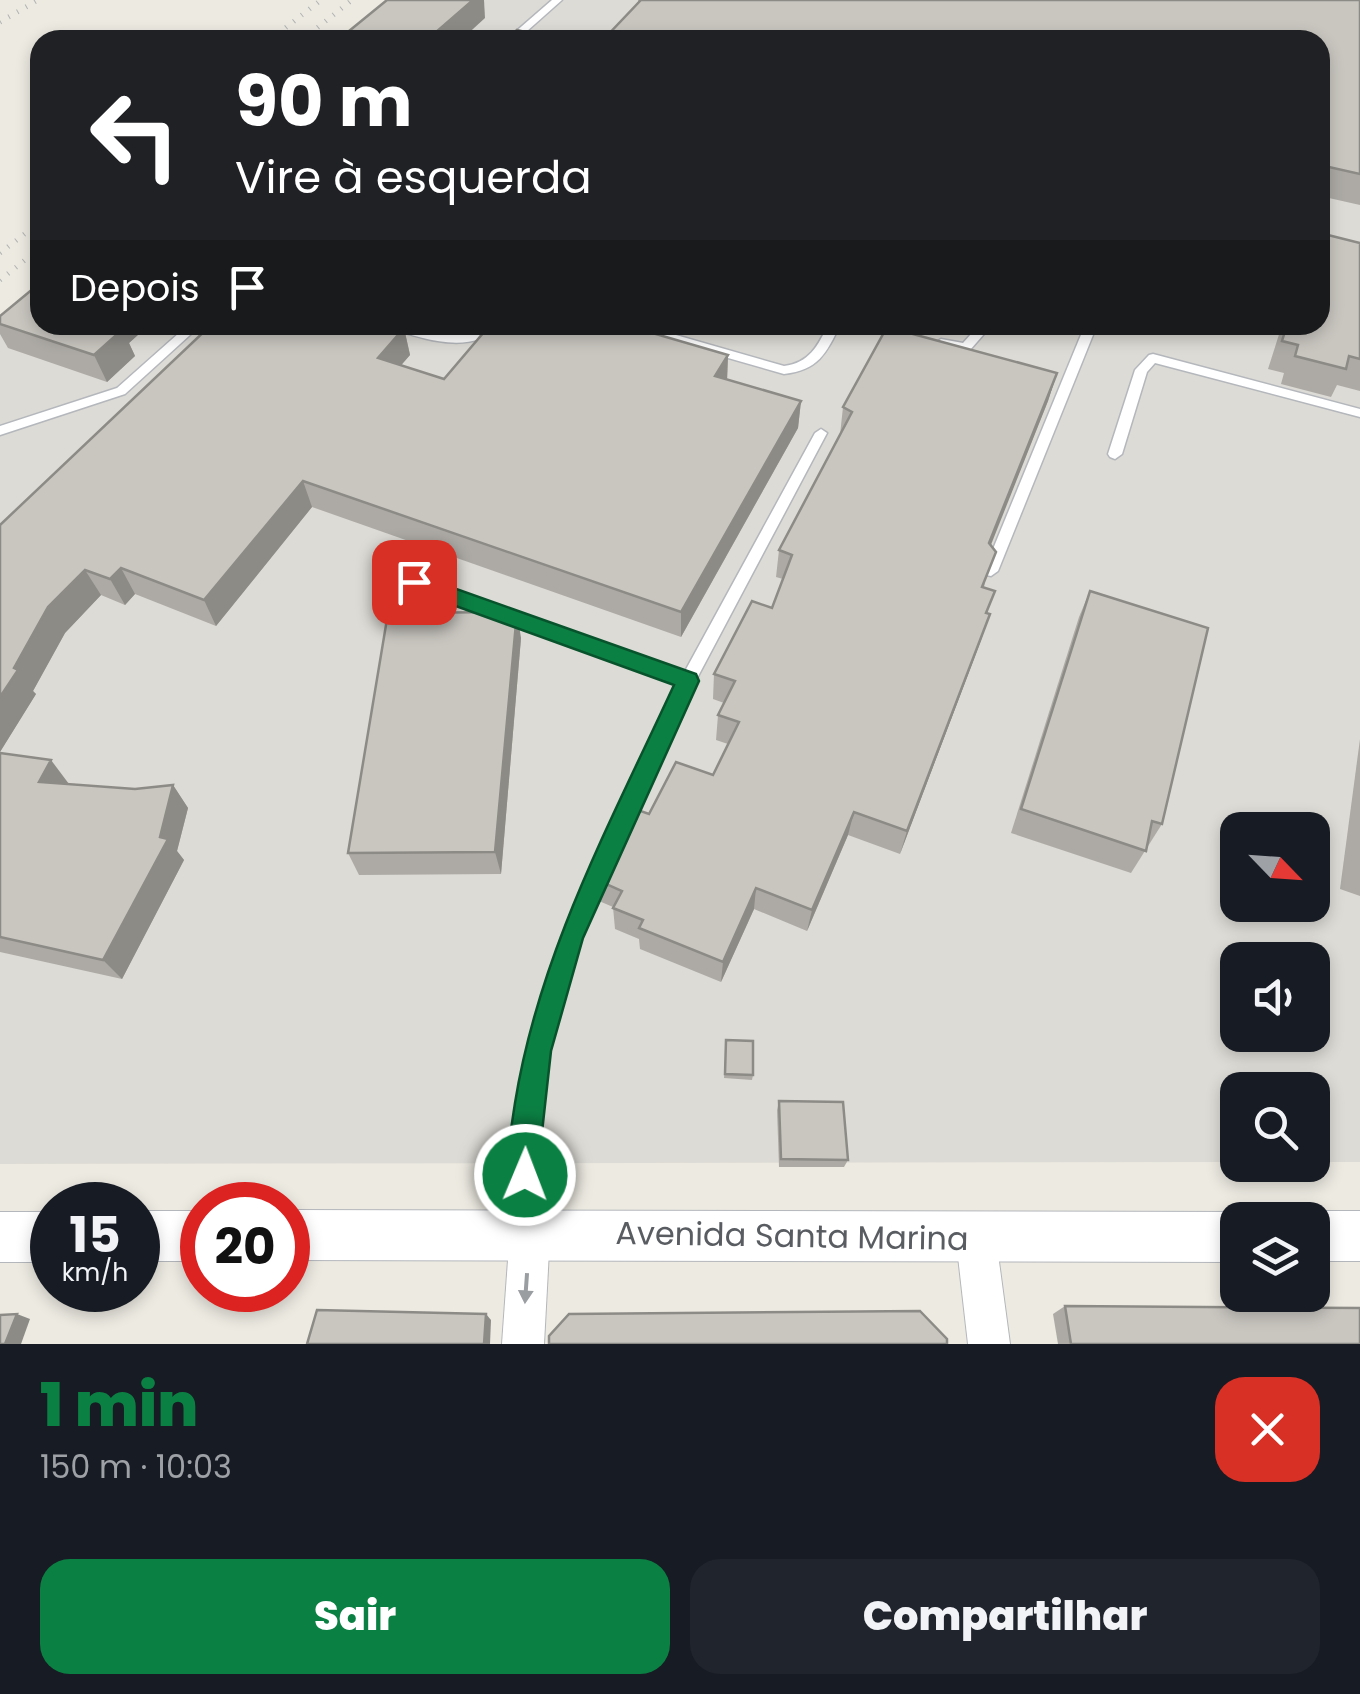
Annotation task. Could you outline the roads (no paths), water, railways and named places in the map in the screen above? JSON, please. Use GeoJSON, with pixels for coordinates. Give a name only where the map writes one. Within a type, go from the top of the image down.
{"type":"FeatureCollection","features":[{"type":"Feature","properties":{"kind":"street","name":"Avenida Santa Marina"},"geometry":{"type":"LineString","coordinates":[[310,1235],[530,1232],[976,1239],[1220,1237]]}},
{"type":"Feature","properties":{"kind":"street"},"geometry":{"type":"LineString","coordinates":[[523,1344],[530,1232]]}},
{"type":"Feature","properties":{"kind":"street"},"geometry":{"type":"LineString","coordinates":[[1330,1236],[1360,1236]]}},
{"type":"Feature","properties":{"kind":"street"},"geometry":{"type":"LineString","coordinates":[[0,1237],[30,1237]]}},
{"type":"Feature","properties":{"kind":"street"},"geometry":{"type":"LineString","coordinates":[[976,1239],[989,1344]]}},
{"type":"Feature","properties":{"kind":"lane"},"geometry":{"type":"LineString","coordinates":[[524,30],[557,0]]}},
{"type":"Feature","properties":{"kind":"lane"},"geometry":{"type":"LineString","coordinates":[[0,431],[120,391],[183,335]]}},
{"type":"Feature","properties":{"kind":"lane"},"geometry":{"type":"LineString","coordinates":[[434,335],[460,341],[484,335]]}},
{"type":"Feature","properties":{"kind":"lane"},"geometry":{"type":"LineString","coordinates":[[662,335],[784,370],[802,369],[816,360],[829,335]]}},
{"type":"Feature","properties":{"kind":"lane"},"geometry":{"type":"LineString","coordinates":[[932,340],[966,346],[977,335]]}},
{"type":"Feature","properties":{"kind":"lane"},"geometry":{"type":"LineString","coordinates":[[991,571],[1086,335]]}},
{"type":"Feature","properties":{"kind":"lane"},"geometry":{"type":"LineString","coordinates":[[1115,454],[1141,370],[1153,358],[1360,413]]}},
{"type":"Feature","properties":{"kind":"lane"},"geometry":{"type":"LineString","coordinates":[[530,1232],[523,1150],[538,1051],[570,937],[688,681],[821,433]]}},
{"type":"Feature","properties":{"kind":"lane"},"geometry":{"type":"LineString","coordinates":[[414,582],[688,681]]}},
{"type":"Feature","properties":{"kind":"railway"},"geometry":{"type":"LineString","coordinates":[[0,22],[38,0]]}},
{"type":"Feature","properties":{"kind":"railway"},"geometry":{"type":"LineString","coordinates":[[283,30],[321,0]]}},
{"type":"Feature","properties":{"kind":"railway"},"geometry":{"type":"LineString","coordinates":[[314,30],[352,0]]}},
{"type":"Feature","properties":{"kind":"railway"},"geometry":{"type":"LineString","coordinates":[[0,253],[30,230]]}},
{"type":"Feature","properties":{"kind":"railway"},"geometry":{"type":"LineString","coordinates":[[0,280],[30,256]]}}]}
